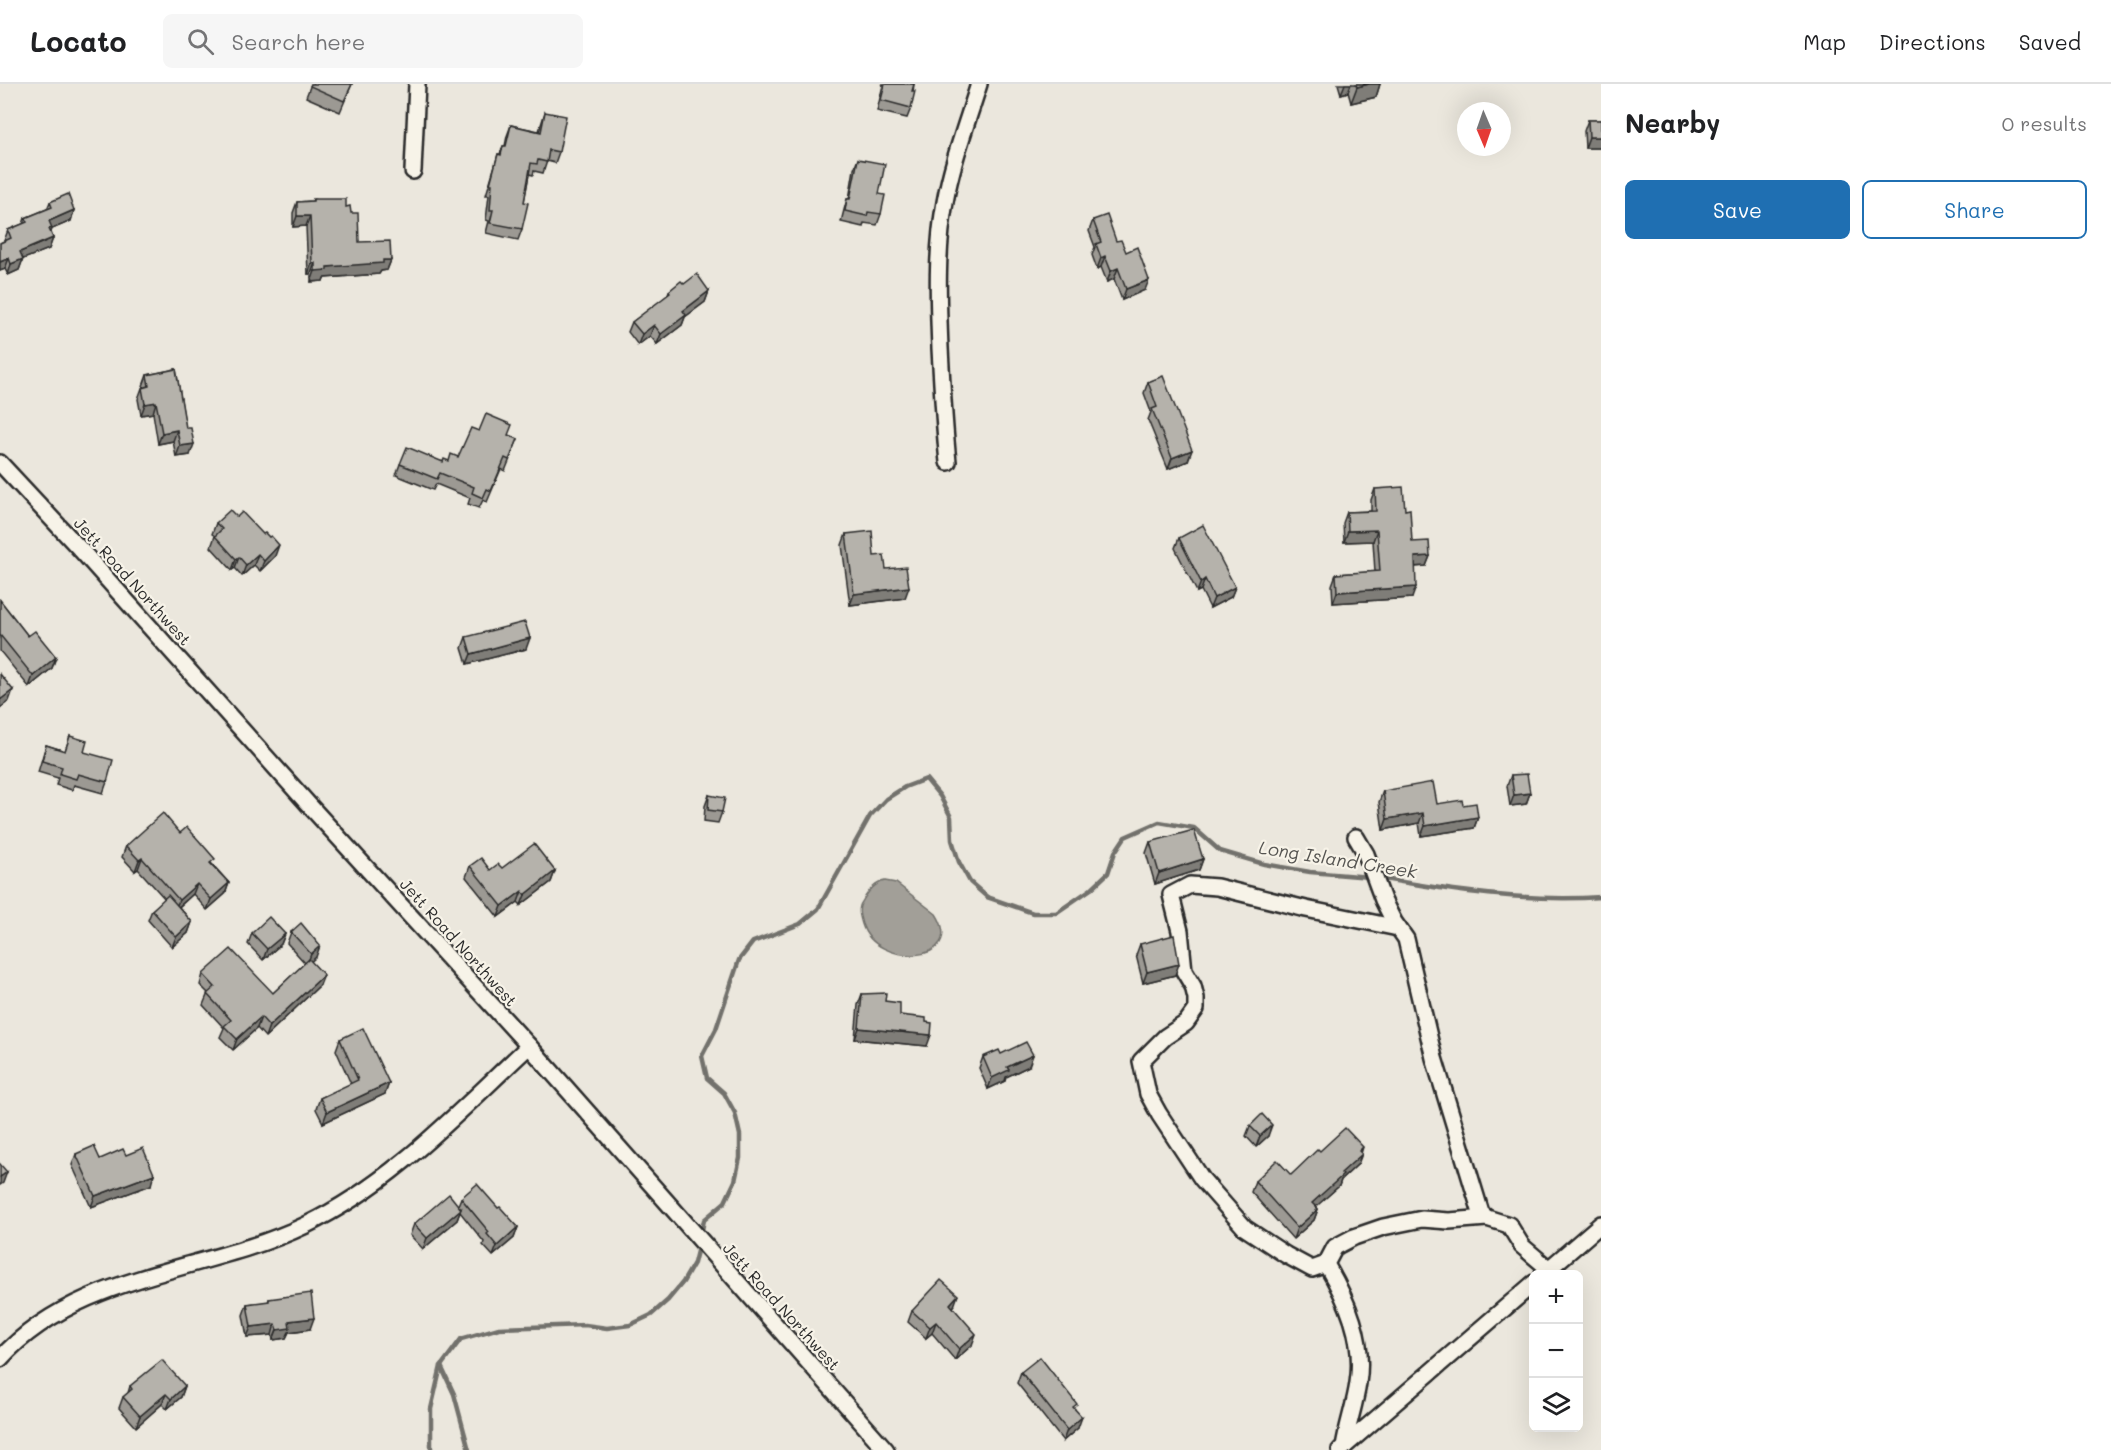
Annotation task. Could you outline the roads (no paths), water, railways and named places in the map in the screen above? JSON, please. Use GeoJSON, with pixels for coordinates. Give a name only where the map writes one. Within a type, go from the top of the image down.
{"type":"FeatureCollection","features":[{"type":"Feature","properties":{"kind":"street"},"geometry":{"type":"LineString","coordinates":[[413,171],[417,84]]}},
{"type":"Feature","properties":{"kind":"street"},"geometry":{"type":"LineString","coordinates":[[948,462],[944,427],[938,298],[939,244],[945,201],[979,84]]}},
{"type":"Feature","properties":{"kind":"street","name":"Jett Road Northwest"},"geometry":{"type":"LineString","coordinates":[[0,463],[529,1046],[713,1257],[886,1450]]}},
{"type":"Feature","properties":{"kind":"street"},"geometry":{"type":"LineString","coordinates":[[1356,837],[1366,854],[1383,900],[1406,939],[1434,1058],[1481,1213],[1487,1218],[1509,1225],[1522,1246],[1544,1270]]}},
{"type":"Feature","properties":{"kind":"street"},"geometry":{"type":"LineString","coordinates":[[1398,928],[1217,887],[1190,885],[1171,896],[1180,931],[1184,971],[1193,986],[1196,1009],[1186,1023],[1165,1037],[1141,1061],[1148,1094],[1202,1179],[1245,1228],[1299,1264],[1312,1269],[1326,1264],[1335,1247],[1354,1237],[1383,1227],[1422,1219],[1449,1221],[1487,1218]]}},
{"type":"Feature","properties":{"kind":"street"},"geometry":{"type":"LineString","coordinates":[[0,1359],[27,1334],[79,1302],[114,1288],[266,1242],[306,1225],[346,1203],[380,1181],[410,1157],[529,1046]]}},
{"type":"Feature","properties":{"kind":"street"},"geometry":{"type":"LineString","coordinates":[[1548,1270],[1601,1224]]}},
{"type":"Feature","properties":{"kind":"street"},"geometry":{"type":"LineString","coordinates":[[1326,1264],[1354,1323],[1358,1346],[1358,1382],[1342,1449]]}},
{"type":"Feature","properties":{"kind":"street"},"geometry":{"type":"LineString","coordinates":[[1342,1449],[1529,1286]]}},
{"type":"Feature","properties":{"kind":"waterway","name":"Long Island Creek"},"geometry":{"type":"LineString","coordinates":[[701,1235],[704,1220],[725,1202],[735,1181],[740,1158],[740,1135],[735,1113],[724,1093],[707,1078],[702,1056],[716,1029],[739,960],[753,942],[800,924],[818,909],[870,816],[886,799],[905,787],[926,779],[940,796],[951,817],[952,840],[959,862],[970,882],[987,897],[1033,913],[1056,913],[1091,889],[1108,873],[1115,852],[1125,837],[1159,822],[1194,828],[1220,851],[1264,864],[1310,872],[1370,877]]}},
{"type":"Feature","properties":{"kind":"waterway","name":"Long Island Creek"},"geometry":{"type":"LineString","coordinates":[[1378,878],[1517,897],[1601,897]]}},
{"type":"Feature","properties":{"kind":"waterway","name":"Long Island Creek"},"geometry":{"type":"LineString","coordinates":[[431,1450],[431,1409],[441,1366],[461,1339],[499,1328],[585,1325],[607,1328],[630,1325],[651,1315],[668,1300],[683,1282],[694,1263],[699,1243]]}},
{"type":"Feature","properties":{"kind":"waterway"},"geometry":{"type":"LineString","coordinates":[[441,1366],[454,1394],[469,1450]]}}]}
